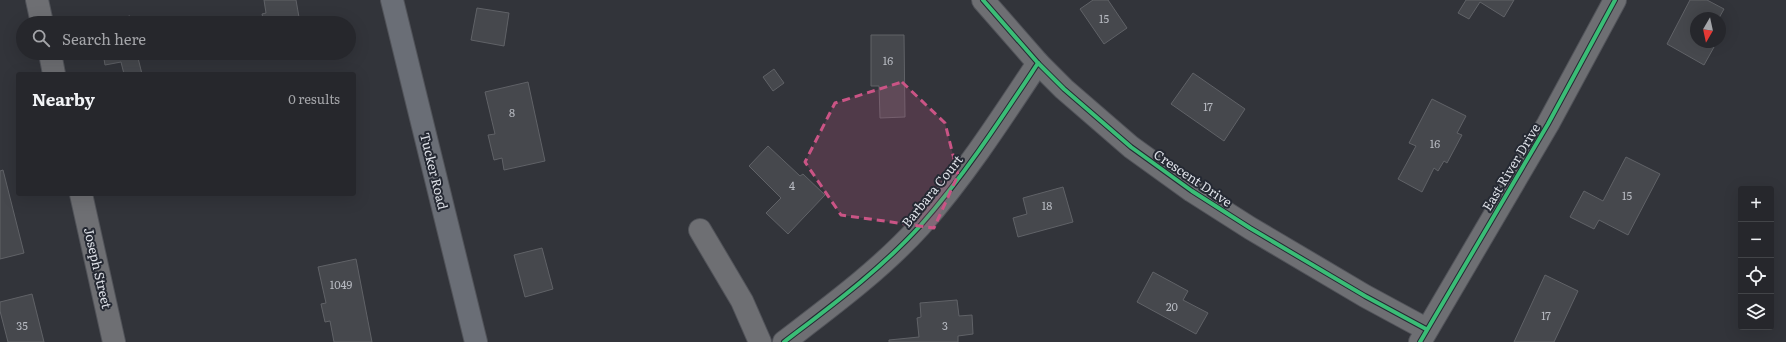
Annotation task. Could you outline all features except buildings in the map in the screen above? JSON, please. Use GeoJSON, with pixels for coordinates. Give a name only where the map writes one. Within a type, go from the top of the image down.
{"type":"FeatureCollection","features":[{"type":"Feature","properties":{"kind":"main road","name":"Tucker Road"},"geometry":{"type":"LineString","coordinates":[[392,0],[476,342]]}},
{"type":"Feature","properties":{"kind":"street"},"geometry":{"type":"LineString","coordinates":[[37,0],[40,16]]}},
{"type":"Feature","properties":{"kind":"street","name":"Crescent Drive"},"geometry":{"type":"LineString","coordinates":[[983,0],[1038,63],[1118,138],[1192,191],[1423,336]]}},
{"type":"Feature","properties":{"kind":"street","name":"East River Drive"},"geometry":{"type":"LineString","coordinates":[[1423,336],[1548,124],[1615,0]]}},
{"type":"Feature","properties":{"kind":"street"},"geometry":{"type":"LineString","coordinates":[[51,60],[54,72]]}},
{"type":"Feature","properties":{"kind":"street","name":"Barbara Court"},"geometry":{"type":"LineString","coordinates":[[784,342],[852,290],[920,226],[997,124],[1038,63]]}},
{"type":"Feature","properties":{"kind":"street","name":"Joseph Street"},"geometry":{"type":"LineString","coordinates":[[81,196],[114,342]]}},
{"type":"Feature","properties":{"kind":"street"},"geometry":{"type":"LineString","coordinates":[[700,230],[742,301],[760,342]]}},
{"type":"Feature","properties":{"kind":"highlighted area"},"geometry":{"type":"Polygon","coordinates":[[[902,82],[945,123],[958,175],[934,228],[841,215],[805,162],[835,103],[902,82]]]}},
{"type":"Feature","properties":{"kind":"cycle path"},"geometry":{"type":"LineString","coordinates":[[983,0],[1038,63],[1064,89],[1131,147],[1192,191],[1250,228],[1365,296],[1426,329]]}},
{"type":"Feature","properties":{"kind":"cycle path"},"geometry":{"type":"LineString","coordinates":[[1420,342],[1548,124],[1615,0]]}},
{"type":"Feature","properties":{"kind":"cycle path"},"geometry":{"type":"LineString","coordinates":[[784,342],[872,273],[920,226],[967,167],[1038,63]]}}]}
